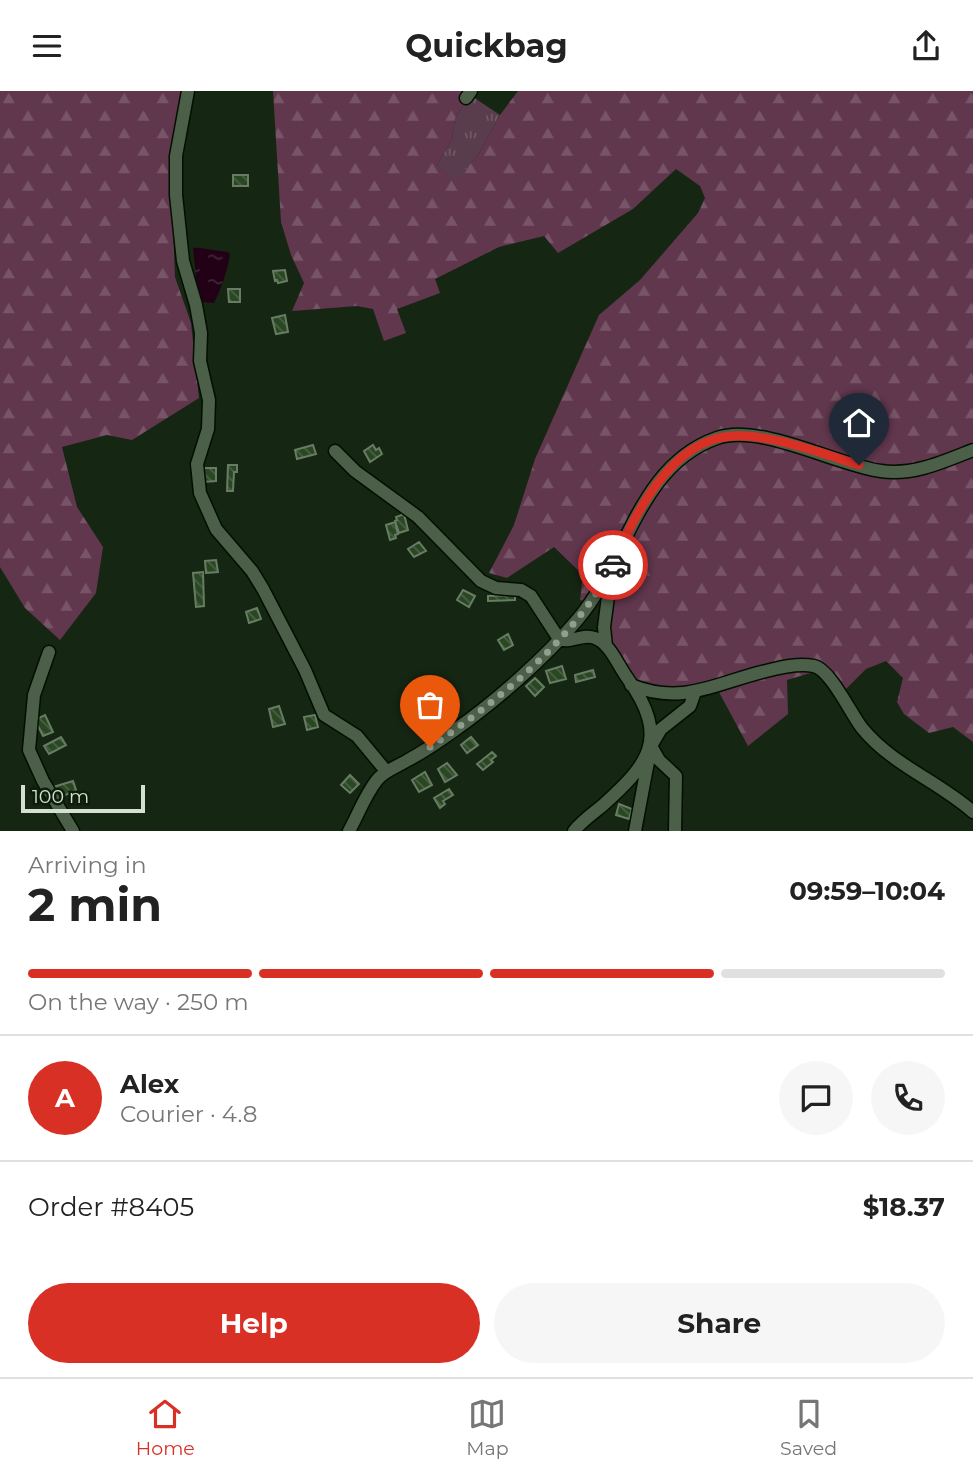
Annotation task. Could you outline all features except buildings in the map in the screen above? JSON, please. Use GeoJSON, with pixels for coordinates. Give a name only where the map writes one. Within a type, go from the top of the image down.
{"type":"FeatureCollection","features":[{"type":"Feature","properties":{"kind":"street"},"geometry":{"type":"LineString","coordinates":[[188,91],[176,156],[176,195],[183,261],[196,305],[201,333],[200,361],[209,400],[208,429],[197,464],[200,492],[216,529],[263,589],[305,670],[324,715],[358,736],[386,771]]}},
{"type":"Feature","properties":{"kind":"street"},"geometry":{"type":"LineString","coordinates":[[349,831],[373,786],[386,771],[457,729],[559,639],[592,601],[642,504],[679,461],[718,438],[734,436],[768,440],[881,471],[905,471],[929,466],[973,450]]}},
{"type":"Feature","properties":{"kind":"street"},"geometry":{"type":"LineString","coordinates":[[335,451],[355,471],[418,517],[481,581],[496,588],[521,590],[531,596],[559,639],[565,641],[588,636],[606,646]]}},
{"type":"Feature","properties":{"kind":"street"},"geometry":{"type":"LineString","coordinates":[[612,566],[604,627],[606,646],[631,685],[646,716],[651,746],[659,761],[669,767],[676,776],[675,831]]}},
{"type":"Feature","properties":{"kind":"street"},"geometry":{"type":"LineString","coordinates":[[48,652],[34,695],[29,750],[43,781],[73,831]]}},
{"type":"Feature","properties":{"kind":"street"},"geometry":{"type":"LineString","coordinates":[[631,685],[672,695],[695,692],[782,667],[817,666],[826,674],[852,716],[878,745],[916,775],[955,797],[973,812]]}},
{"type":"Feature","properties":{"kind":"street"},"geometry":{"type":"LineString","coordinates":[[574,831],[630,779],[646,758],[661,729],[690,706],[695,692]]}},
{"type":"Feature","properties":{"kind":"street"},"geometry":{"type":"LineString","coordinates":[[635,831],[651,746]]}},
{"type":"Feature","properties":{"kind":"green space"},"geometry":{"type":"Polygon","coordinates":[[[0,91],[193,91],[170,149],[175,277],[191,323],[199,398],[132,440],[107,435],[62,447],[77,507],[103,547],[96,593],[60,640],[25,608],[0,567],[0,91]]]}},
{"type":"Feature","properties":{"kind":"green space"},"geometry":{"type":"Polygon","coordinates":[[[273,91],[469,91],[470,95],[455,119],[452,139],[437,165],[456,180],[478,155],[500,115],[518,91],[973,91],[973,742],[953,727],[929,733],[904,714],[897,702],[903,678],[886,661],[866,669],[842,693],[827,668],[787,680],[788,714],[748,746],[713,681],[693,695],[643,696],[611,646],[605,605],[580,600],[583,575],[554,547],[507,578],[489,573],[514,525],[535,459],[599,315],[640,280],[698,213],[705,198],[700,186],[676,169],[633,209],[558,253],[544,236],[499,247],[435,279],[440,293],[397,309],[406,333],[384,341],[373,309],[357,306],[292,311],[304,283],[291,255],[281,222],[273,91]]]}},
{"type":"Feature","properties":{"kind":"green space"},"geometry":{"type":"Polygon","coordinates":[[[470,95],[500,115],[478,155],[456,181],[437,165],[452,139],[455,119],[470,95]]]}},
{"type":"Feature","properties":{"kind":"water"},"geometry":{"type":"Polygon","coordinates":[[[193,247],[230,254],[214,303],[200,302],[198,298],[193,247]]]}},
{"type":"Feature","properties":{"kind":"way so far"},"geometry":{"type":"LineString","coordinates":[[430,747],[457,729],[559,639],[592,601],[613,565]]}},
{"type":"Feature","properties":{"kind":"route"},"geometry":{"type":"LineString","coordinates":[[613,565],[642,504],[662,479],[679,461],[718,438],[734,436],[768,440],[859,465]]}}]}
